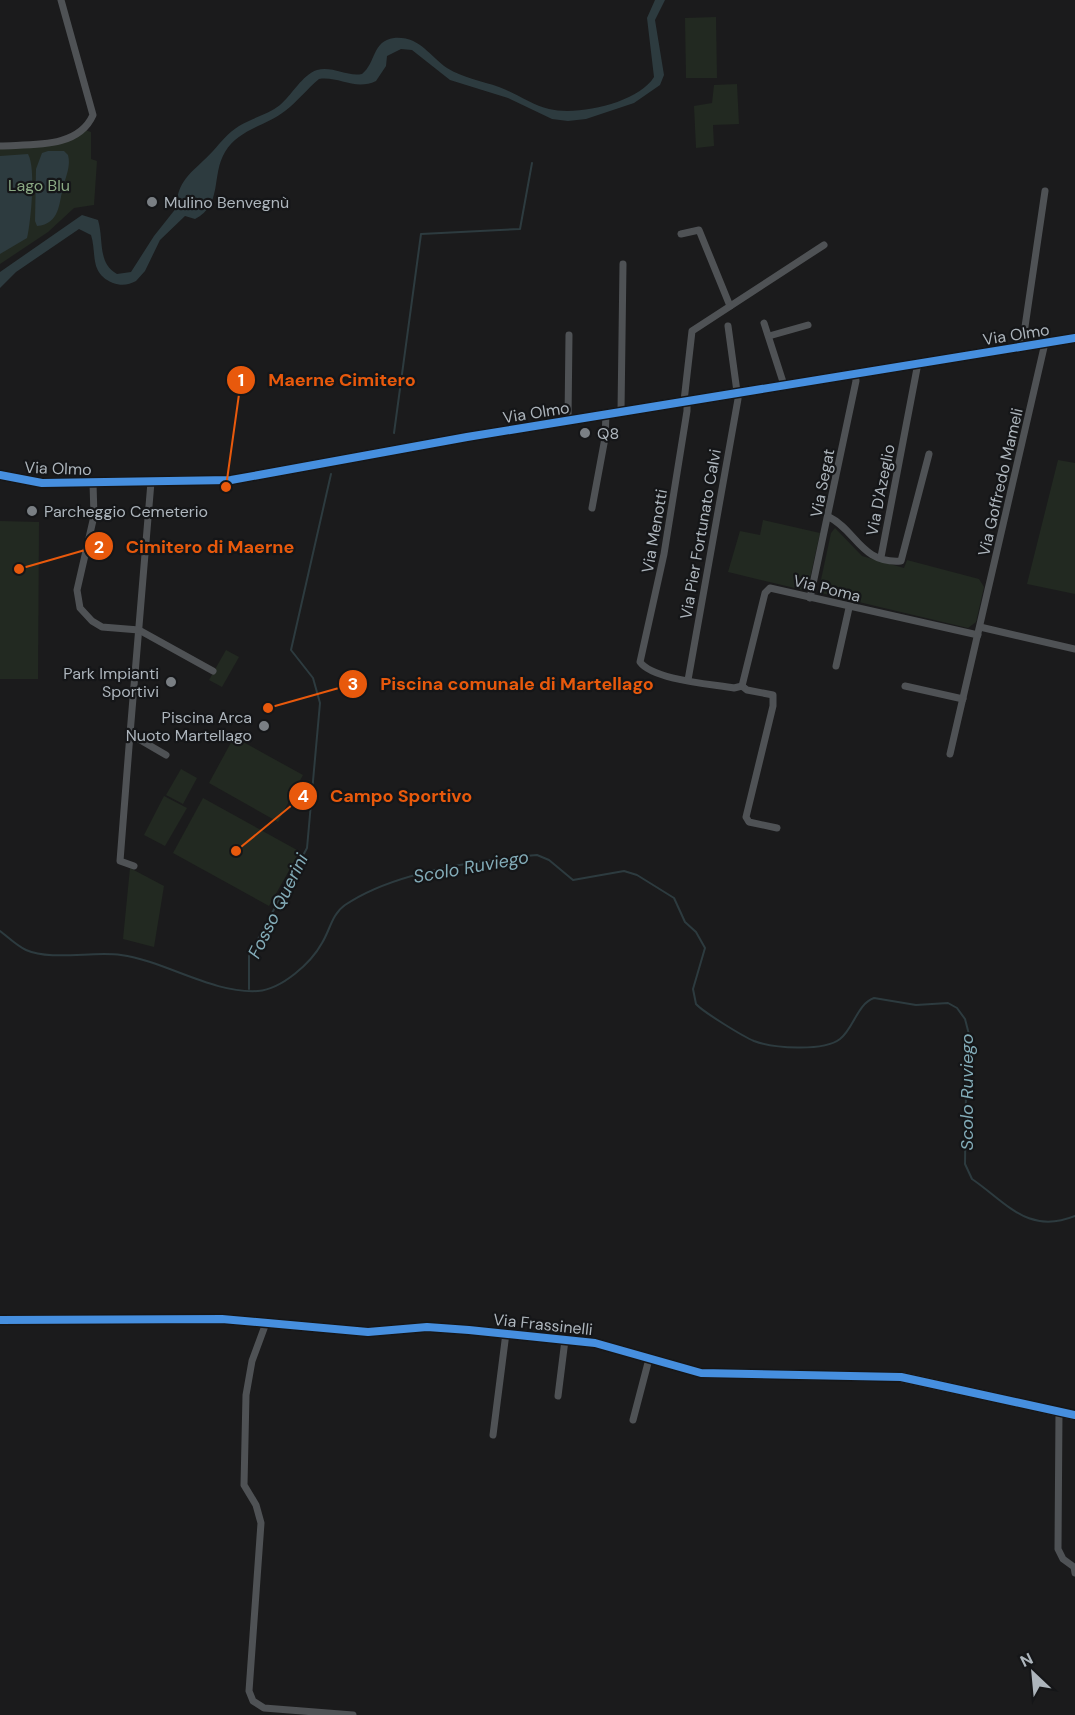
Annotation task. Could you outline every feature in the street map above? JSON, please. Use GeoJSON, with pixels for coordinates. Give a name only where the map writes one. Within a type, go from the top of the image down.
{"type":"FeatureCollection","features":[{"type":"Feature","properties":{"kind":"street"},"geometry":{"type":"LineString","coordinates":[[0,146],[64,140],[89,125],[93,115],[62,0]]}},
{"type":"Feature","properties":{"kind":"street","name":"Via Olmo"},"geometry":{"type":"LineString","coordinates":[[1022,346],[1045,191]]}},
{"type":"Feature","properties":{"kind":"street"},"geometry":{"type":"LineString","coordinates":[[681,234],[699,230],[730,306],[824,245]]}},
{"type":"Feature","properties":{"kind":"street"},"geometry":{"type":"LineString","coordinates":[[621,411],[623,264]]}},
{"type":"Feature","properties":{"kind":"street","name":"Via Menotti"},"geometry":{"type":"LineString","coordinates":[[688,680],[650,670],[641,664],[640,658],[664,554],[676,483],[692,331],[730,306]]}},
{"type":"Feature","properties":{"kind":"street"},"geometry":{"type":"LineString","coordinates":[[764,323],[784,385]]}},
{"type":"Feature","properties":{"kind":"street"},"geometry":{"type":"LineString","coordinates":[[769,336],[808,325]]}},
{"type":"Feature","properties":{"kind":"street"},"geometry":{"type":"LineString","coordinates":[[728,326],[738,392]]}},
{"type":"Feature","properties":{"kind":"street","name":"Via Olmo"},"geometry":{"type":"LineString","coordinates":[[568,420],[569,335]]}},
{"type":"Feature","properties":{"kind":"street","name":"Via Olmo"},"geometry":{"type":"LineString","coordinates":[[0,475],[42,483],[231,480],[621,411],[1075,338]]}},
{"type":"Feature","properties":{"kind":"street","name":"Via Goffredo Mameli"},"geometry":{"type":"LineString","coordinates":[[950,754],[1045,343]]}},
{"type":"Feature","properties":{"kind":"street","name":"Via D'Azeglio"},"geometry":{"type":"LineString","coordinates":[[829,517],[837,520],[863,550],[881,556],[918,363]]}},
{"type":"Feature","properties":{"kind":"street","name":"Via Segat"},"geometry":{"type":"LineString","coordinates":[[810,598],[829,517],[856,381],[855,373]]}},
{"type":"Feature","properties":{"kind":"street","name":"Via Pier Fortunato Calvi"},"geometry":{"type":"LineString","coordinates":[[688,680],[738,392]]}},
{"type":"Feature","properties":{"kind":"street"},"geometry":{"type":"LineString","coordinates":[[592,508],[605,438],[606,414]]}},
{"type":"Feature","properties":{"kind":"street"},"geometry":{"type":"LineString","coordinates":[[881,556],[899,562],[903,558],[928,454]]}},
{"type":"Feature","properties":{"kind":"street"},"geometry":{"type":"LineString","coordinates":[[134,866],[120,861],[137,630],[151,482]]}},
{"type":"Feature","properties":{"kind":"street","name":"Via Olmo"},"geometry":{"type":"LineString","coordinates":[[93,483],[94,516],[78,584],[78,602],[87,618],[97,624],[137,630],[213,671]]}},
{"type":"Feature","properties":{"kind":"street","name":"Via Poma"},"geometry":{"type":"LineString","coordinates":[[742,686],[767,590],[775,589],[849,608],[978,635]]}},
{"type":"Feature","properties":{"kind":"street"},"geometry":{"type":"LineString","coordinates":[[836,666],[849,608]]}},
{"type":"Feature","properties":{"kind":"street"},"geometry":{"type":"LineString","coordinates":[[980,627],[1075,649]]}},
{"type":"Feature","properties":{"kind":"street"},"geometry":{"type":"LineString","coordinates":[[688,680],[735,688],[742,686],[774,696],[746,818],[749,822],[777,828]]}},
{"type":"Feature","properties":{"kind":"street"},"geometry":{"type":"LineString","coordinates":[[905,686],[963,699]]}},
{"type":"Feature","properties":{"kind":"street"},"geometry":{"type":"LineString","coordinates":[[130,734],[166,754]]}},
{"type":"Feature","properties":{"kind":"street","name":"Via Frassinelli"},"geometry":{"type":"LineString","coordinates":[[0,1320],[222,1319],[368,1332],[427,1327],[595,1343],[700,1373],[901,1377],[1075,1415]]}},
{"type":"Feature","properties":{"kind":"street"},"geometry":{"type":"LineString","coordinates":[[266,1323],[252,1361],[246,1395],[244,1485],[256,1505],[261,1523],[249,1691],[253,1701],[264,1708],[353,1715]]}},
{"type":"Feature","properties":{"kind":"street"},"geometry":{"type":"LineString","coordinates":[[494,1435],[506,1334]]}},
{"type":"Feature","properties":{"kind":"street"},"geometry":{"type":"LineString","coordinates":[[558,1396],[565,1340]]}},
{"type":"Feature","properties":{"kind":"street"},"geometry":{"type":"LineString","coordinates":[[633,1420],[649,1359]]}},
{"type":"Feature","properties":{"kind":"street"},"geometry":{"type":"LineString","coordinates":[[1059,1412],[1058,1549],[1063,1559],[1072,1565],[1075,1573]]}},
{"type":"Feature","properties":{"kind":"green space"},"geometry":{"type":"Polygon","coordinates":[[[716,17],[717,78],[686,78],[685,18],[716,17]]]}},
{"type":"Feature","properties":{"kind":"green space"},"geometry":{"type":"Polygon","coordinates":[[[737,84],[739,124],[713,125],[714,146],[696,148],[694,106],[712,103],[714,85],[737,84]]]}},
{"type":"Feature","properties":{"kind":"green space","name":"Lago Blu"},"geometry":{"type":"Polygon","coordinates":[[[85,130],[91,132],[91,159],[97,161],[94,205],[74,208],[48,232],[0,264],[0,148],[62,143],[85,130]]]}},
{"type":"Feature","properties":{"kind":"green space"},"geometry":{"type":"Polygon","coordinates":[[[1058,460],[1075,463],[1075,594],[1027,584],[1058,460]]]}},
{"type":"Feature","properties":{"kind":"green space"},"geometry":{"type":"Polygon","coordinates":[[[763,520],[820,533],[808,587],[803,590],[728,572],[740,531],[760,535],[763,520]]]}},
{"type":"Feature","properties":{"kind":"green space"},"geometry":{"type":"Polygon","coordinates":[[[0,521],[39,522],[38,679],[0,679],[0,521]]]}},
{"type":"Feature","properties":{"kind":"green space"},"geometry":{"type":"Polygon","coordinates":[[[835,528],[862,556],[904,568],[907,560],[979,579],[984,587],[976,622],[968,628],[821,593],[819,589],[831,533],[835,528]]]}},
{"type":"Feature","properties":{"kind":"green space"},"geometry":{"type":"Polygon","coordinates":[[[226,650],[239,657],[222,687],[209,680],[226,650]]]}},
{"type":"Feature","properties":{"kind":"green space"},"geometry":{"type":"Polygon","coordinates":[[[234,737],[303,775],[278,822],[209,783],[234,737]]]}},
{"type":"Feature","properties":{"kind":"green space"},"geometry":{"type":"Polygon","coordinates":[[[181,769],[197,778],[183,804],[166,795],[181,769]]]}},
{"type":"Feature","properties":{"kind":"green space"},"geometry":{"type":"Polygon","coordinates":[[[164,796],[187,808],[165,846],[144,835],[164,796]]]}},
{"type":"Feature","properties":{"kind":"green space"},"geometry":{"type":"Polygon","coordinates":[[[203,798],[299,853],[269,906],[173,853],[203,798]]]}},
{"type":"Feature","properties":{"kind":"green space"},"geometry":{"type":"Polygon","coordinates":[[[130,868],[164,886],[154,947],[123,939],[130,868]]]}},
{"type":"Feature","properties":{"kind":"shaded area"},"geometry":{"type":"Polygon","coordinates":[[[655,0],[665,0],[655,20],[664,75],[660,85],[634,103],[586,119],[568,121],[552,119],[508,98],[450,80],[412,50],[401,49],[387,56],[386,66],[376,81],[368,84],[354,84],[333,79],[319,79],[285,111],[245,133],[231,144],[221,161],[210,206],[195,219],[185,216],[160,240],[145,271],[136,281],[122,285],[105,279],[95,262],[91,235],[79,229],[16,272],[0,288],[0,272],[82,215],[98,220],[106,264],[117,274],[131,272],[154,236],[177,207],[183,182],[228,135],[239,126],[280,105],[307,76],[317,70],[329,69],[356,75],[362,74],[378,48],[387,40],[403,38],[411,40],[453,71],[512,92],[549,109],[575,111],[591,109],[635,94],[654,77],[647,18],[655,0]]]}},
{"type":"Feature","properties":{"kind":"shaded area"},"geometry":{"type":"Polygon","coordinates":[[[64,151],[68,155],[69,167],[57,212],[50,221],[37,226],[35,221],[36,169],[42,153],[64,151]]]}},
{"type":"Feature","properties":{"kind":"shaded area"},"geometry":{"type":"Polygon","coordinates":[[[28,154],[32,182],[27,238],[0,254],[0,156],[28,154]]]}},
{"type":"Feature","properties":{"kind":"waterway","name":"Fosso Querini"},"geometry":{"type":"LineString","coordinates":[[394,433],[421,234],[520,229],[532,163]]}},
{"type":"Feature","properties":{"kind":"waterway","name":"Fosso Querini"},"geometry":{"type":"LineString","coordinates":[[249,989],[249,956],[307,848],[320,703],[313,678],[291,650],[331,474]]}},
{"type":"Feature","properties":{"kind":"waterway","name":"Scolo Ruviego"},"geometry":{"type":"LineString","coordinates":[[0,931],[16,944],[36,953],[121,955],[138,958],[206,983],[241,991],[258,991],[286,980],[311,959],[325,938],[334,918],[345,905],[365,893],[412,876],[464,864],[537,855],[549,860],[573,880],[624,871],[637,875],[674,898],[685,922],[696,932],[705,948],[693,989],[696,1004],[724,1024],[754,1041],[798,1048],[832,1043],[845,1034],[863,1005],[874,998],[916,1005],[948,1003],[957,1008],[965,1019],[971,1042],[966,1090],[965,1164],[972,1179],[1019,1214],[1031,1219],[1044,1222],[1059,1221],[1075,1216]]}},
{"type":"Feature","properties":{"kind":"cycle path"},"geometry":{"type":"LineString","coordinates":[[0,475],[42,483],[231,480],[467,437],[1075,338]]}},
{"type":"Feature","properties":{"kind":"cycle path"},"geometry":{"type":"LineString","coordinates":[[0,1320],[222,1319],[368,1332],[427,1327],[469,1330],[595,1343],[701,1373],[901,1377],[1075,1415]]}},
{"type":"Feature","properties":{"kind":"place","name":"Mulino Benvegnù"},"geometry":{"type":"Point","coordinates":[152,202]}},
{"type":"Feature","properties":{"kind":"place","name":"Q8"},"geometry":{"type":"Point","coordinates":[585,433]}},
{"type":"Feature","properties":{"kind":"place","name":"Maerne Cimitero"},"geometry":{"type":"Point","coordinates":[226,487]}},
{"type":"Feature","properties":{"kind":"place","name":"Parcheggio Cemeterio"},"geometry":{"type":"Point","coordinates":[32,511]}},
{"type":"Feature","properties":{"kind":"place","name":"Cimitero di Maerne"},"geometry":{"type":"Point","coordinates":[19,569]}},
{"type":"Feature","properties":{"kind":"place","name":"Park Impianti Sportivi"},"geometry":{"type":"Point","coordinates":[171,682]}},
{"type":"Feature","properties":{"kind":"place","name":"Piscina comunale di Martellago"},"geometry":{"type":"Point","coordinates":[268,708]}},
{"type":"Feature","properties":{"kind":"place","name":"Piscina Arca Nuoto Martellago"},"geometry":{"type":"Point","coordinates":[264,726]}},
{"type":"Feature","properties":{"kind":"place","name":"Campo Sportivo"},"geometry":{"type":"Point","coordinates":[236,851]}}]}
